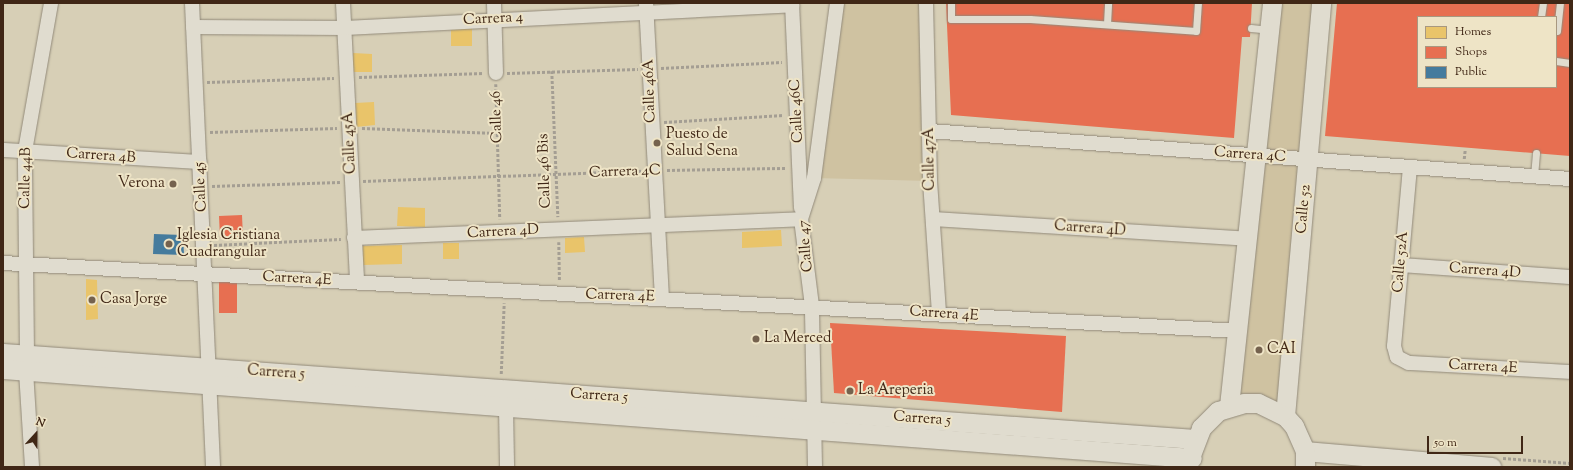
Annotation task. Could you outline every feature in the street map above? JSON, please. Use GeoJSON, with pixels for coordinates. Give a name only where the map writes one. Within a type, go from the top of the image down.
{"type":"FeatureCollection","features":[{"type":"Feature","properties":{"kind":"main road"},"geometry":{"type":"LineString","coordinates":[[1229,406],[1256,155],[1260,29],[1272,3]]}},
{"type":"Feature","properties":{"kind":"main road","name":"Calle 52"},"geometry":{"type":"LineString","coordinates":[[1285,416],[1309,159],[1321,3]]}},
{"type":"Feature","properties":{"kind":"main road","name":"Carrera 5"},"geometry":{"type":"LineString","coordinates":[[3,353],[26,363]]}},
{"type":"Feature","properties":{"kind":"main road","name":"Carrera 5"},"geometry":{"type":"LineString","coordinates":[[3,369],[26,363],[210,376],[814,421],[1193,455]]}},
{"type":"Feature","properties":{"kind":"main road","name":"Carrera 5"},"geometry":{"type":"LineString","coordinates":[[210,376],[506,407],[814,421]]}},
{"type":"Feature","properties":{"kind":"main road"},"geometry":{"type":"LineString","coordinates":[[1193,455],[1208,419],[1229,406],[1258,403],[1285,416],[1301,438],[1305,459],[1491,467]]}},
{"type":"Feature","properties":{"kind":"street","name":"Calle 44B"},"geometry":{"type":"LineString","coordinates":[[32,467],[26,363],[25,151],[51,3]]}},
{"type":"Feature","properties":{"kind":"street","name":"Calle 45"},"geometry":{"type":"LineString","coordinates":[[192,3],[213,467]]}},
{"type":"Feature","properties":{"kind":"street","name":"Calle 45A"},"geometry":{"type":"LineString","coordinates":[[343,3],[356,282]]}},
{"type":"Feature","properties":{"kind":"street","name":"Calle 46"},"geometry":{"type":"LineString","coordinates":[[494,3],[496,73]]}},
{"type":"Feature","properties":{"kind":"street","name":"Calle 47"},"geometry":{"type":"LineString","coordinates":[[815,467],[812,306],[802,219],[814,178],[837,3]]}},
{"type":"Feature","properties":{"kind":"street","name":"Calle 47A"},"geometry":{"type":"LineString","coordinates":[[926,3],[933,219],[939,314]]}},
{"type":"Feature","properties":{"kind":"street","name":"Carrera 4"},"geometry":{"type":"LineString","coordinates":[[193,27],[345,28],[646,7],[792,4]]}},
{"type":"Feature","properties":{"kind":"street","name":"Calle 46C"},"geometry":{"type":"LineString","coordinates":[[792,4],[802,219]]}},
{"type":"Feature","properties":{"kind":"street","name":"Calle 46A"},"geometry":{"type":"LineString","coordinates":[[646,7],[653,171],[662,298]]}},
{"type":"Feature","properties":{"kind":"street","name":"Carrera 4C"},"geometry":{"type":"LineString","coordinates":[[930,131],[1570,179]]}},
{"type":"Feature","properties":{"kind":"street","name":"Carrera 4B"},"geometry":{"type":"LineString","coordinates":[[3,150],[200,162]]}},
{"type":"Feature","properties":{"kind":"street","name":"Calle 52A"},"geometry":{"type":"LineString","coordinates":[[1397,357],[1394,346],[1410,167]]}},
{"type":"Feature","properties":{"kind":"street","name":"Carrera 4D"},"geometry":{"type":"LineString","coordinates":[[354,238],[802,219]]}},
{"type":"Feature","properties":{"kind":"street","name":"Carrera 4D"},"geometry":{"type":"LineString","coordinates":[[933,219],[1247,239]]}},
{"type":"Feature","properties":{"kind":"street","name":"Carrera 4E"},"geometry":{"type":"LineString","coordinates":[[3,263],[560,294],[812,306],[1237,331]]}},
{"type":"Feature","properties":{"kind":"street","name":"Carrera 4D"},"geometry":{"type":"LineString","coordinates":[[1401,265],[1570,277]]}},
{"type":"Feature","properties":{"kind":"street","name":"Carrera 4E"},"geometry":{"type":"LineString","coordinates":[[1397,357],[1410,363],[1570,372]]}},
{"type":"Feature","properties":{"kind":"street"},"geometry":{"type":"LineString","coordinates":[[506,407],[507,467]]}},
{"type":"Feature","properties":{"kind":"lane"},"geometry":{"type":"LineString","coordinates":[[951,3],[951,19],[1030,19],[1196,31],[1198,3]]}},
{"type":"Feature","properties":{"kind":"lane"},"geometry":{"type":"LineString","coordinates":[[1107,24],[1108,3]]}},
{"type":"Feature","properties":{"kind":"lane"},"geometry":{"type":"LineString","coordinates":[[1541,16],[1543,3]]}},
{"type":"Feature","properties":{"kind":"lane"},"geometry":{"type":"LineString","coordinates":[[1557,31],[1560,3]]}},
{"type":"Feature","properties":{"kind":"lane"},"geometry":{"type":"LineString","coordinates":[[1557,61],[1570,63]]}},
{"type":"Feature","properties":{"kind":"lane"},"geometry":{"type":"LineString","coordinates":[[1534,176],[1536,153]]}},
{"type":"Feature","properties":{"kind":"path","name":"Calle 46 Bis"},"geometry":{"type":"LineString","coordinates":[[552,72],[559,229],[560,294]]}},
{"type":"Feature","properties":{"kind":"path","name":"Calle 46"},"geometry":{"type":"LineString","coordinates":[[496,73],[500,232]]}},
{"type":"Feature","properties":{"kind":"path"},"geometry":{"type":"LineString","coordinates":[[651,123],[797,114]]}},
{"type":"Feature","properties":{"kind":"path","name":"Carrera 4C"},"geometry":{"type":"LineString","coordinates":[[499,177],[653,171],[799,168]]}},
{"type":"Feature","properties":{"kind":"path"},"geometry":{"type":"LineString","coordinates":[[204,245],[354,238]]}},
{"type":"Feature","properties":{"kind":"path"},"geometry":{"type":"LineString","coordinates":[[500,381],[504,291]]}},
{"type":"Feature","properties":{"kind":"shaded area"},"geometry":{"type":"Polygon","coordinates":[[[837,3],[926,3],[930,181],[814,178],[837,3]]]}},
{"type":"Feature","properties":{"kind":"shaded area"},"geometry":{"type":"Polygon","coordinates":[[[1272,3],[1321,3],[1285,416],[1229,406],[1272,3]]]}},
{"type":"Feature","properties":{"kind":"building: Homes"},"geometry":{"type":"Polygon","coordinates":[[[451,27],[472,27],[472,46],[451,46],[451,27]]]}},
{"type":"Feature","properties":{"kind":"building: Homes"},"geometry":{"type":"Polygon","coordinates":[[[353,53],[372,54],[372,72],[353,72],[353,53]]]}},
{"type":"Feature","properties":{"kind":"building: Homes"},"geometry":{"type":"Polygon","coordinates":[[[374,102],[375,125],[356,127],[355,103],[374,102]]]}},
{"type":"Feature","properties":{"kind":"building: Homes"},"geometry":{"type":"Polygon","coordinates":[[[398,207],[425,208],[425,227],[397,226],[398,207]]]}},
{"type":"Feature","properties":{"kind":"building: Homes"},"geometry":{"type":"Polygon","coordinates":[[[781,230],[782,246],[742,248],[742,232],[781,230]]]}},
{"type":"Feature","properties":{"kind":"building: Homes"},"geometry":{"type":"Polygon","coordinates":[[[584,237],[585,252],[565,253],[565,238],[584,237]]]}},
{"type":"Feature","properties":{"kind":"building: Homes"},"geometry":{"type":"Polygon","coordinates":[[[443,243],[459,243],[459,259],[443,259],[443,243]]]}},
{"type":"Feature","properties":{"kind":"building: Homes"},"geometry":{"type":"Polygon","coordinates":[[[402,245],[402,264],[363,265],[362,246],[402,245]]]}},
{"type":"Feature","properties":{"kind":"building: Homes","name":"Casa Jorge"},"geometry":{"type":"Polygon","coordinates":[[[86,279],[97,280],[98,319],[86,320],[86,279]]]}},
{"type":"Feature","properties":{"kind":"building: Shops"},"geometry":{"type":"Polygon","coordinates":[[[946,3],[1252,3],[1250,37],[1242,37],[1234,138],[951,115],[946,3]]]}},
{"type":"Feature","properties":{"kind":"building: Shops"},"geometry":{"type":"Polygon","coordinates":[[[1337,3],[1570,3],[1570,156],[1325,136],[1337,3]]]}},
{"type":"Feature","properties":{"kind":"building: Shops"},"geometry":{"type":"Polygon","coordinates":[[[242,215],[243,238],[220,238],[219,216],[242,215]]]}},
{"type":"Feature","properties":{"kind":"building: Shops"},"geometry":{"type":"Polygon","coordinates":[[[219,281],[237,281],[237,313],[219,313],[219,281]]]}},
{"type":"Feature","properties":{"kind":"building: Shops"},"geometry":{"type":"Polygon","coordinates":[[[830,323],[1066,336],[1062,412],[834,393],[830,323]]]}},
{"type":"Feature","properties":{"kind":"building: Public","name":"Iglesia Cristiana Cuadrangular"},"geometry":{"type":"Polygon","coordinates":[[[154,234],[183,235],[184,255],[153,254],[154,234]]]}},
{"type":"Feature","properties":{"kind":"place","name":"Puesto de Salud Sena"},"geometry":{"type":"Point","coordinates":[657,143]}},
{"type":"Feature","properties":{"kind":"place","name":"Verona"},"geometry":{"type":"Point","coordinates":[173,184]}},
{"type":"Feature","properties":{"kind":"place","name":"Iglesia Cristiana Cuadrangular"},"geometry":{"type":"Point","coordinates":[169,244]}},
{"type":"Feature","properties":{"kind":"place","name":"Casa Jorge"},"geometry":{"type":"Point","coordinates":[92,300]}},
{"type":"Feature","properties":{"kind":"place","name":"La Merced"},"geometry":{"type":"Point","coordinates":[756,339]}},
{"type":"Feature","properties":{"kind":"place","name":"CAI"},"geometry":{"type":"Point","coordinates":[1259,350]}},
{"type":"Feature","properties":{"kind":"place","name":"La Areperia"},"geometry":{"type":"Point","coordinates":[850,391]}}]}
